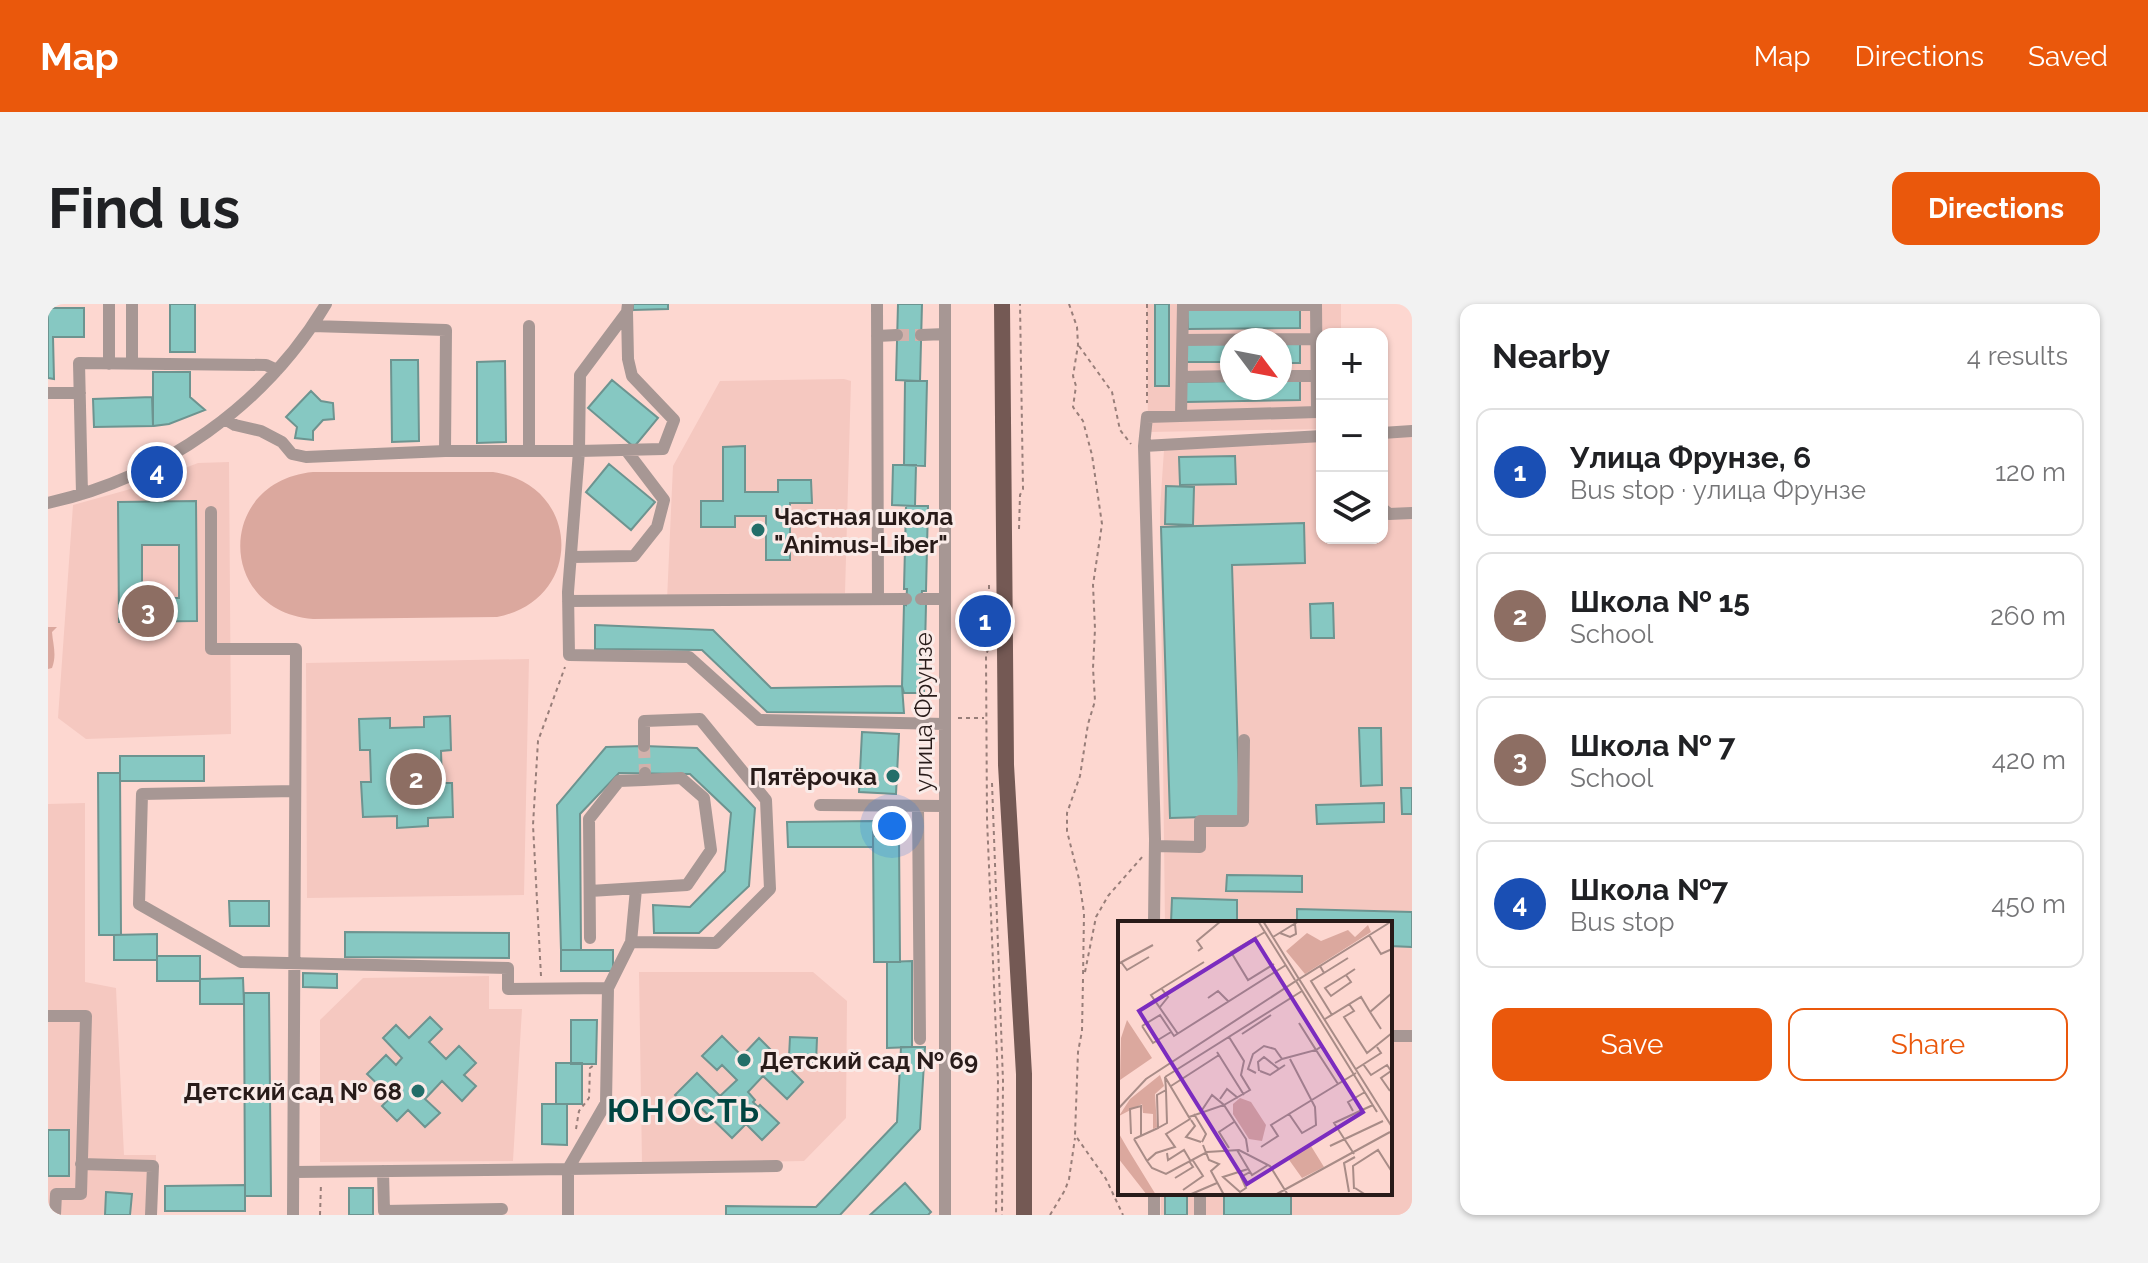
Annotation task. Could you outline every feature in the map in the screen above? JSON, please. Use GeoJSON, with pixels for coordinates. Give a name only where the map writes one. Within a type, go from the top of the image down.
{"type":"FeatureCollection","features":[{"type":"Feature","properties":{"kind":"main road"},"geometry":{"type":"LineString","coordinates":[[1002,304],[1006,765],[1024,1074],[1024,1215]]}},
{"type":"Feature","properties":{"kind":"street"},"geometry":{"type":"LineString","coordinates":[[109,304],[109,364]]}},
{"type":"Feature","properties":{"kind":"street"},"geometry":{"type":"LineString","coordinates":[[132,304],[132,364]]}},
{"type":"Feature","properties":{"kind":"street"},"geometry":{"type":"LineString","coordinates":[[48,503],[114,483],[154,465],[198,439],[252,396],[277,370],[326,304]]}},
{"type":"Feature","properties":{"kind":"street"},"geometry":{"type":"LineString","coordinates":[[877,304],[878,599]]}},
{"type":"Feature","properties":{"kind":"street","name":"улица Фрунзе"},"geometry":{"type":"LineString","coordinates":[[944,1214],[945,304]]}},
{"type":"Feature","properties":{"kind":"street"},"geometry":{"type":"LineString","coordinates":[[1181,415],[1183,304],[1316,304],[1317,328]]}},
{"type":"Feature","properties":{"kind":"street"},"geometry":{"type":"LineString","coordinates":[[225,419],[235,425],[261,431],[282,442],[292,454],[306,457],[445,451],[663,449],[674,420],[632,376],[628,359],[628,308]]}},
{"type":"Feature","properties":{"kind":"street"},"geometry":{"type":"LineString","coordinates":[[628,308],[580,375],[579,451],[568,601],[569,655],[689,657],[759,720],[945,721]]}},
{"type":"Feature","properties":{"kind":"street"},"geometry":{"type":"LineString","coordinates":[[312,326],[446,330],[445,451]]}},
{"type":"Feature","properties":{"kind":"street"},"geometry":{"type":"LineString","coordinates":[[529,326],[529,451]]}},
{"type":"Feature","properties":{"kind":"street"},"geometry":{"type":"LineString","coordinates":[[921,335],[945,334]]}},
{"type":"Feature","properties":{"kind":"street"},"geometry":{"type":"LineString","coordinates":[[877,336],[897,335]]}},
{"type":"Feature","properties":{"kind":"street"},"geometry":{"type":"LineString","coordinates":[[1183,340],[1316,339]]}},
{"type":"Feature","properties":{"kind":"street"},"geometry":{"type":"LineString","coordinates":[[82,494],[79,363],[266,365],[277,370]]}},
{"type":"Feature","properties":{"kind":"street"},"geometry":{"type":"LineString","coordinates":[[1182,377],[1220,376]]}},
{"type":"Feature","properties":{"kind":"street"},"geometry":{"type":"LineString","coordinates":[[1292,376],[1316,376]]}},
{"type":"Feature","properties":{"kind":"street"},"geometry":{"type":"LineString","coordinates":[[48,393],[80,393]]}},
{"type":"Feature","properties":{"kind":"street"},"geometry":{"type":"LineString","coordinates":[[1154,921],[1155,842],[1144,446],[1147,417],[1317,412],[1317,400]]}},
{"type":"Feature","properties":{"kind":"street"},"geometry":{"type":"LineString","coordinates":[[1388,433],[1412,431]]}},
{"type":"Feature","properties":{"kind":"street"},"geometry":{"type":"LineString","coordinates":[[1144,446],[1316,436]]}},
{"type":"Feature","properties":{"kind":"street"},"geometry":{"type":"LineString","coordinates":[[572,557],[634,556],[657,527],[664,500],[626,450]]}},
{"type":"Feature","properties":{"kind":"street"},"geometry":{"type":"LineString","coordinates":[[211,512],[211,649],[296,649],[293,1215]]}},
{"type":"Feature","properties":{"kind":"street"},"geometry":{"type":"LineString","coordinates":[[1388,513],[1412,513]]}},
{"type":"Feature","properties":{"kind":"street"},"geometry":{"type":"LineString","coordinates":[[568,601],[906,599]]}},
{"type":"Feature","properties":{"kind":"street"},"geometry":{"type":"LineString","coordinates":[[921,599],[945,599]]}},
{"type":"Feature","properties":{"kind":"street"},"geometry":{"type":"LineString","coordinates":[[631,942],[716,943],[770,889],[766,800],[700,719],[644,721],[644,746]]}},
{"type":"Feature","properties":{"kind":"street"},"geometry":{"type":"LineString","coordinates":[[1155,842],[1200,847],[1200,821],[1243,821],[1244,740]]}},
{"type":"Feature","properties":{"kind":"street"},"geometry":{"type":"LineString","coordinates":[[590,891],[687,885],[711,850],[704,798],[681,778],[645,776],[619,781],[589,819],[590,938]]}},
{"type":"Feature","properties":{"kind":"street"},"geometry":{"type":"LineString","coordinates":[[295,791],[142,794],[139,904],[241,962],[508,968],[508,989],[608,988]]}},
{"type":"Feature","properties":{"kind":"street"},"geometry":{"type":"LineString","coordinates":[[820,805],[945,806]]}},
{"type":"Feature","properties":{"kind":"street"},"geometry":{"type":"LineString","coordinates":[[918,806],[920,1039]]}},
{"type":"Feature","properties":{"kind":"street"},"geometry":{"type":"LineString","coordinates":[[568,1215],[568,1169],[606,1103],[608,988],[631,942],[636,889]]}},
{"type":"Feature","properties":{"kind":"street"},"geometry":{"type":"LineString","coordinates":[[48,1016],[86,1016],[81,1194],[56,1194],[55,1215]]}},
{"type":"Feature","properties":{"kind":"street"},"geometry":{"type":"LineString","coordinates":[[920,1022],[945,1021]]}},
{"type":"Feature","properties":{"kind":"street"},"geometry":{"type":"LineString","coordinates":[[81,1164],[153,1166],[151,1215]]}},
{"type":"Feature","properties":{"kind":"street"},"geometry":{"type":"LineString","coordinates":[[294,1172],[777,1166]]}},
{"type":"Feature","properties":{"kind":"street"},"geometry":{"type":"LineString","coordinates":[[383,1171],[384,1211],[502,1209]]}},
{"type":"Feature","properties":{"kind":"path"},"geometry":{"type":"LineString","coordinates":[[1050,1215],[1069,1179],[1075,1135],[1078,1052],[1082,1031],[1084,913],[1067,831],[1067,813],[1080,776],[1095,701],[1093,585],[1102,524],[1092,455],[1083,421],[1073,407],[1076,386],[1073,376],[1078,345],[1077,327],[1069,304]]}},
{"type":"Feature","properties":{"kind":"path"},"geometry":{"type":"LineString","coordinates":[[1147,304],[1147,417]]}},
{"type":"Feature","properties":{"kind":"path"},"geometry":{"type":"LineString","coordinates":[[1078,345],[1112,392],[1120,430],[1129,443],[1135,447],[1144,446]]}},
{"type":"Feature","properties":{"kind":"path"},"geometry":{"type":"LineString","coordinates":[[989,647],[992,656]]}},
{"type":"Feature","properties":{"kind":"path"},"geometry":{"type":"LineString","coordinates":[[542,989],[533,825],[538,741],[569,655]]}},
{"type":"Feature","properties":{"kind":"path"},"geometry":{"type":"LineString","coordinates":[[945,721],[986,718]]}},
{"type":"Feature","properties":{"kind":"path"},"geometry":{"type":"LineString","coordinates":[[992,718],[1003,1069],[1002,1215]]}},
{"type":"Feature","properties":{"kind":"path"},"geometry":{"type":"LineString","coordinates":[[1083,978],[1096,917],[1108,896],[1155,842]]}},
{"type":"Feature","properties":{"kind":"path"},"geometry":{"type":"LineString","coordinates":[[574,1139],[579,1111],[589,1098],[590,1068],[601,1061]]}},
{"type":"Feature","properties":{"kind":"path"},"geometry":{"type":"LineString","coordinates":[[1075,1135],[1106,1179],[1123,1215]]}},
{"type":"Feature","properties":{"kind":"shaded area"},"geometry":{"type":"Polygon","coordinates":[[[1147,304],[1341,304],[1341,328],[1316,328],[1316,429],[1148,432],[1147,304]]]}},
{"type":"Feature","properties":{"kind":"shaded area","name":"Частная школа \"Animus-Liber\""},"geometry":{"type":"Polygon","coordinates":[[[720,381],[851,381],[845,593],[667,600],[673,466],[720,381]]]}},
{"type":"Feature","properties":{"kind":"shaded area"},"geometry":{"type":"Polygon","coordinates":[[[1412,435],[1412,1215],[1161,1215],[1161,1195],[1392,1195],[1392,921],[1165,921],[1160,509],[1164,450],[1316,440],[1316,544],[1388,544],[1388,437],[1412,435]]]}},
{"type":"Feature","properties":{"kind":"shaded area"},"geometry":{"type":"Polygon","coordinates":[[[229,462],[231,734],[86,739],[58,718],[73,505],[127,490],[198,463],[229,462]]]}},
{"type":"Feature","properties":{"kind":"shaded area"},"geometry":{"type":"Polygon","coordinates":[[[313,472],[493,472],[522,481],[544,498],[557,519],[561,543],[558,567],[546,589],[526,606],[497,617],[313,619],[281,611],[258,594],[245,571],[240,546],[245,520],[258,498],[281,481],[313,472]]]}},
{"type":"Feature","properties":{"kind":"shaded area"},"geometry":{"type":"Polygon","coordinates":[[[48,627],[57,627],[52,632],[54,654],[52,668],[48,669],[48,627]]]}},
{"type":"Feature","properties":{"kind":"shaded area"},"geometry":{"type":"Polygon","coordinates":[[[529,659],[524,895],[307,898],[306,663],[529,659]]]}},
{"type":"Feature","properties":{"kind":"shaded area"},"geometry":{"type":"Polygon","coordinates":[[[85,803],[85,982],[116,988],[124,1155],[156,1155],[156,1215],[48,1215],[48,804],[85,803]]]}},
{"type":"Feature","properties":{"kind":"shaded area","name":"Детский сад № 69"},"geometry":{"type":"Polygon","coordinates":[[[639,972],[813,972],[847,1001],[846,1118],[804,1161],[642,1164],[639,972]]]}},
{"type":"Feature","properties":{"kind":"shaded area","name":"Детский сад № 68"},"geometry":{"type":"Polygon","coordinates":[[[489,976],[489,1009],[522,1009],[513,1161],[320,1162],[320,1020],[363,978],[489,976]]]}},
{"type":"Feature","properties":{"kind":"building"},"geometry":{"type":"Polygon","coordinates":[[[170,304],[195,304],[195,352],[170,352],[170,304]]]}},
{"type":"Feature","properties":{"kind":"building"},"geometry":{"type":"Polygon","coordinates":[[[633,304],[668,304],[668,309],[633,310],[633,304]]]}},
{"type":"Feature","properties":{"kind":"building"},"geometry":{"type":"Polygon","coordinates":[[[898,304],[922,304],[920,381],[896,380],[898,304]]]}},
{"type":"Feature","properties":{"kind":"building"},"geometry":{"type":"Polygon","coordinates":[[[1155,304],[1169,304],[1169,386],[1155,386],[1155,304]]]}},
{"type":"Feature","properties":{"kind":"building"},"geometry":{"type":"Polygon","coordinates":[[[48,308],[84,308],[84,337],[53,337],[54,379],[48,378],[48,308]]]}},
{"type":"Feature","properties":{"kind":"building"},"geometry":{"type":"Polygon","coordinates":[[[1300,308],[1300,328],[1188,329],[1187,309],[1300,308]]]}},
{"type":"Feature","properties":{"kind":"building"},"geometry":{"type":"Polygon","coordinates":[[[1187,343],[1220,343],[1220,362],[1187,362],[1187,343]]]}},
{"type":"Feature","properties":{"kind":"building"},"geometry":{"type":"Polygon","coordinates":[[[1292,343],[1300,343],[1300,363],[1292,363],[1292,343]]]}},
{"type":"Feature","properties":{"kind":"building"},"geometry":{"type":"Polygon","coordinates":[[[391,360],[418,360],[419,441],[392,442],[391,360]]]}},
{"type":"Feature","properties":{"kind":"building"},"geometry":{"type":"Polygon","coordinates":[[[505,361],[506,442],[477,443],[477,362],[505,361]]]}},
{"type":"Feature","properties":{"kind":"building"},"geometry":{"type":"Polygon","coordinates":[[[153,372],[190,372],[190,397],[205,410],[169,424],[153,426],[153,372]]]}},
{"type":"Feature","properties":{"kind":"building"},"geometry":{"type":"Polygon","coordinates":[[[1292,379],[1300,379],[1300,400],[1186,402],[1186,382],[1220,381],[1220,400],[1292,400],[1292,379]]]}},
{"type":"Feature","properties":{"kind":"building"},"geometry":{"type":"Polygon","coordinates":[[[612,380],[658,418],[634,447],[588,408],[612,380]]]}},
{"type":"Feature","properties":{"kind":"building"},"geometry":{"type":"Polygon","coordinates":[[[905,381],[927,381],[925,466],[904,465],[905,381]]]}},
{"type":"Feature","properties":{"kind":"building"},"geometry":{"type":"Polygon","coordinates":[[[311,391],[321,401],[333,403],[334,419],[323,420],[313,431],[313,440],[295,438],[297,427],[286,417],[311,391]]]}},
{"type":"Feature","properties":{"kind":"building"},"geometry":{"type":"Polygon","coordinates":[[[152,397],[153,426],[94,427],[93,399],[152,397]]]}},
{"type":"Feature","properties":{"kind":"building"},"geometry":{"type":"Polygon","coordinates":[[[745,446],[745,492],[778,492],[778,480],[811,480],[812,503],[790,503],[790,560],[766,560],[766,516],[735,516],[735,527],[701,527],[701,501],[723,501],[723,447],[745,446]]]}},
{"type":"Feature","properties":{"kind":"building"},"geometry":{"type":"Polygon","coordinates":[[[1235,456],[1236,484],[1180,485],[1179,457],[1235,456]]]}},
{"type":"Feature","properties":{"kind":"building"},"geometry":{"type":"Polygon","coordinates":[[[609,464],[655,502],[631,530],[586,492],[609,464]]]}},
{"type":"Feature","properties":{"kind":"building"},"geometry":{"type":"Polygon","coordinates":[[[893,465],[916,465],[915,506],[892,505],[893,465]]]}},
{"type":"Feature","properties":{"kind":"building"},"geometry":{"type":"Polygon","coordinates":[[[1166,486],[1194,487],[1193,525],[1165,524],[1166,486]]]}},
{"type":"Feature","properties":{"kind":"building"},"geometry":{"type":"Polygon","coordinates":[[[196,501],[197,621],[119,622],[118,502],[196,501]],[[142,545],[142,598],[179,598],[179,545],[142,545]]]}},
{"type":"Feature","properties":{"kind":"building"},"geometry":{"type":"Polygon","coordinates":[[[906,506],[928,506],[926,591],[922,591],[921,604],[926,604],[924,693],[904,693],[902,686],[907,589],[904,589],[906,506]]]}},
{"type":"Feature","properties":{"kind":"building"},"geometry":{"type":"Polygon","coordinates":[[[1304,523],[1305,563],[1232,565],[1240,816],[1170,818],[1161,527],[1304,523]]]}},
{"type":"Feature","properties":{"kind":"building"},"geometry":{"type":"Polygon","coordinates":[[[1333,603],[1334,638],[1311,638],[1310,604],[1333,603]]]}},
{"type":"Feature","properties":{"kind":"building"},"geometry":{"type":"Polygon","coordinates":[[[595,625],[713,630],[771,688],[902,686],[904,713],[767,712],[702,650],[595,649],[595,625]]]}},
{"type":"Feature","properties":{"kind":"building"},"geometry":{"type":"Polygon","coordinates":[[[450,716],[451,750],[441,751],[442,783],[452,783],[453,817],[428,818],[428,826],[397,828],[397,816],[363,817],[361,782],[371,782],[370,750],[360,750],[359,719],[390,718],[390,728],[424,727],[424,717],[450,716]]]}},
{"type":"Feature","properties":{"kind":"building"},"geometry":{"type":"Polygon","coordinates":[[[1359,728],[1381,728],[1382,785],[1361,786],[1359,728]]]}},
{"type":"Feature","properties":{"kind":"building"},"geometry":{"type":"Polygon","coordinates":[[[862,732],[899,734],[896,794],[859,792],[862,732]]]}},
{"type":"Feature","properties":{"kind":"building"},"geometry":{"type":"Polygon","coordinates":[[[606,747],[697,748],[755,808],[749,886],[699,933],[654,933],[653,905],[690,907],[725,871],[731,813],[690,774],[619,773],[580,814],[581,950],[561,950],[557,805],[606,747]]]}},
{"type":"Feature","properties":{"kind":"building"},"geometry":{"type":"Polygon","coordinates":[[[120,756],[204,756],[204,781],[120,781],[120,756]]]}},
{"type":"Feature","properties":{"kind":"building"},"geometry":{"type":"Polygon","coordinates":[[[98,773],[120,773],[121,935],[99,935],[98,773]]]}},
{"type":"Feature","properties":{"kind":"building"},"geometry":{"type":"Polygon","coordinates":[[[1401,788],[1412,788],[1412,814],[1402,814],[1401,788]]]}},
{"type":"Feature","properties":{"kind":"building"},"geometry":{"type":"Polygon","coordinates":[[[1384,803],[1384,822],[1317,824],[1316,805],[1384,803]]]}},
{"type":"Feature","properties":{"kind":"building"},"geometry":{"type":"Polygon","coordinates":[[[873,821],[873,847],[788,847],[787,822],[873,821]]]}},
{"type":"Feature","properties":{"kind":"building"},"geometry":{"type":"Polygon","coordinates":[[[873,836],[899,836],[900,962],[874,962],[873,836]]]}},
{"type":"Feature","properties":{"kind":"building"},"geometry":{"type":"Polygon","coordinates":[[[1227,875],[1302,876],[1302,892],[1226,891],[1227,875]]]}},
{"type":"Feature","properties":{"kind":"building"},"geometry":{"type":"Polygon","coordinates":[[[1172,898],[1237,900],[1237,921],[1171,921],[1172,898]]]}},
{"type":"Feature","properties":{"kind":"building"},"geometry":{"type":"Polygon","coordinates":[[[229,901],[269,901],[269,926],[230,926],[229,901]]]}},
{"type":"Feature","properties":{"kind":"building"},"geometry":{"type":"Polygon","coordinates":[[[1297,909],[1412,912],[1412,947],[1392,946],[1392,921],[1297,921],[1297,909]]]}},
{"type":"Feature","properties":{"kind":"building"},"geometry":{"type":"Polygon","coordinates":[[[345,932],[509,933],[509,958],[345,957],[345,932]]]}},
{"type":"Feature","properties":{"kind":"building"},"geometry":{"type":"Polygon","coordinates":[[[157,934],[157,960],[114,960],[114,935],[157,934]]]}},
{"type":"Feature","properties":{"kind":"building"},"geometry":{"type":"Polygon","coordinates":[[[561,950],[613,950],[613,971],[561,971],[561,950]]]}},
{"type":"Feature","properties":{"kind":"building"},"geometry":{"type":"Polygon","coordinates":[[[157,956],[200,956],[200,981],[157,981],[157,956]]]}},
{"type":"Feature","properties":{"kind":"building"},"geometry":{"type":"Polygon","coordinates":[[[912,961],[912,1047],[887,1048],[887,962],[912,961]]]}},
{"type":"Feature","properties":{"kind":"building"},"geometry":{"type":"Polygon","coordinates":[[[303,973],[337,974],[337,988],[303,987],[303,973]]]}},
{"type":"Feature","properties":{"kind":"building"},"geometry":{"type":"Polygon","coordinates":[[[243,978],[244,1004],[200,1004],[200,979],[243,978]]]}},
{"type":"Feature","properties":{"kind":"building"},"geometry":{"type":"Polygon","coordinates":[[[244,993],[269,993],[271,1196],[245,1196],[244,993]]]}},
{"type":"Feature","properties":{"kind":"building"},"geometry":{"type":"Polygon","coordinates":[[[430,1017],[442,1029],[429,1042],[446,1059],[459,1046],[476,1063],[464,1075],[476,1086],[462,1101],[442,1081],[425,1099],[440,1113],[425,1127],[408,1110],[397,1121],[382,1106],[391,1097],[367,1074],[386,1055],[396,1065],[402,1058],[383,1038],[396,1025],[409,1038],[430,1017]]]}},
{"type":"Feature","properties":{"kind":"building"},"geometry":{"type":"Polygon","coordinates":[[[571,1020],[597,1020],[596,1064],[571,1064],[571,1020]]]}},
{"type":"Feature","properties":{"kind":"building"},"geometry":{"type":"Polygon","coordinates":[[[722,1036],[742,1056],[759,1038],[776,1055],[767,1064],[775,1071],[789,1057],[790,1037],[817,1038],[816,1063],[792,1062],[788,1067],[803,1082],[787,1099],[763,1076],[748,1092],[758,1107],[760,1105],[779,1123],[762,1140],[746,1124],[732,1138],[697,1104],[691,1111],[675,1095],[697,1073],[720,1096],[737,1080],[722,1065],[717,1070],[702,1056],[722,1036]]]}},
{"type":"Feature","properties":{"kind":"building"},"geometry":{"type":"Polygon","coordinates":[[[901,1047],[925,1047],[920,1129],[840,1215],[726,1215],[726,1206],[816,1207],[897,1122],[901,1047]]]}},
{"type":"Feature","properties":{"kind":"building"},"geometry":{"type":"Polygon","coordinates":[[[556,1063],[582,1063],[582,1104],[556,1104],[556,1063]]]}},
{"type":"Feature","properties":{"kind":"building"},"geometry":{"type":"Polygon","coordinates":[[[542,1104],[567,1104],[567,1145],[542,1144],[542,1104]]]}},
{"type":"Feature","properties":{"kind":"building"},"geometry":{"type":"Polygon","coordinates":[[[48,1130],[69,1130],[69,1176],[48,1176],[48,1130]]]}},
{"type":"Feature","properties":{"kind":"building"},"geometry":{"type":"Polygon","coordinates":[[[905,1183],[931,1212],[928,1215],[870,1215],[905,1183]]]}},
{"type":"Feature","properties":{"kind":"building"},"geometry":{"type":"Polygon","coordinates":[[[245,1185],[245,1211],[165,1211],[165,1186],[245,1185]]]}},
{"type":"Feature","properties":{"kind":"building"},"geometry":{"type":"Polygon","coordinates":[[[349,1188],[373,1188],[373,1215],[349,1215],[349,1188]]]}},
{"type":"Feature","properties":{"kind":"building"},"geometry":{"type":"Polygon","coordinates":[[[106,1192],[132,1194],[130,1215],[105,1215],[106,1192]]]}},
{"type":"Feature","properties":{"kind":"building"},"geometry":{"type":"Polygon","coordinates":[[[1165,1195],[1187,1195],[1187,1215],[1165,1215],[1165,1195]]]}},
{"type":"Feature","properties":{"kind":"building"},"geometry":{"type":"Polygon","coordinates":[[[1224,1195],[1291,1195],[1291,1215],[1224,1215],[1224,1195]]]}},
{"type":"Feature","properties":{"kind":"tunnel"},"geometry":{"type":"LineString","coordinates":[[897,335],[921,335]]}},
{"type":"Feature","properties":{"kind":"tunnel"},"geometry":{"type":"LineString","coordinates":[[644,746],[645,773]]}},
{"type":"Feature","properties":{"kind":"place","name":"Школа №7"},"geometry":{"type":"Point","coordinates":[157,472]}},
{"type":"Feature","properties":{"kind":"place","name":"Частная школа \"Animus-Liber\""},"geometry":{"type":"Point","coordinates":[758,530]}},
{"type":"Feature","properties":{"kind":"place","name":"Школа № 7"},"geometry":{"type":"Point","coordinates":[148,611]}},
{"type":"Feature","properties":{"kind":"place","name":"Улица Фрунзе, 6"},"geometry":{"type":"Point","coordinates":[985,621]}},
{"type":"Feature","properties":{"kind":"place","name":"Пятёрочка"},"geometry":{"type":"Point","coordinates":[893,776]}},
{"type":"Feature","properties":{"kind":"place","name":"Школа № 15"},"geometry":{"type":"Point","coordinates":[416,779]}},
{"type":"Feature","properties":{"kind":"place","name":"Детский сад № 69"},"geometry":{"type":"Point","coordinates":[744,1060]}},
{"type":"Feature","properties":{"kind":"place","name":"Детский сад № 68"},"geometry":{"type":"Point","coordinates":[418,1091]}},
{"type":"Feature","properties":{"kind":"district","name":"ЮНОСТЬ"},"geometry":{"type":"Point","coordinates":[684,1110]}}]}
